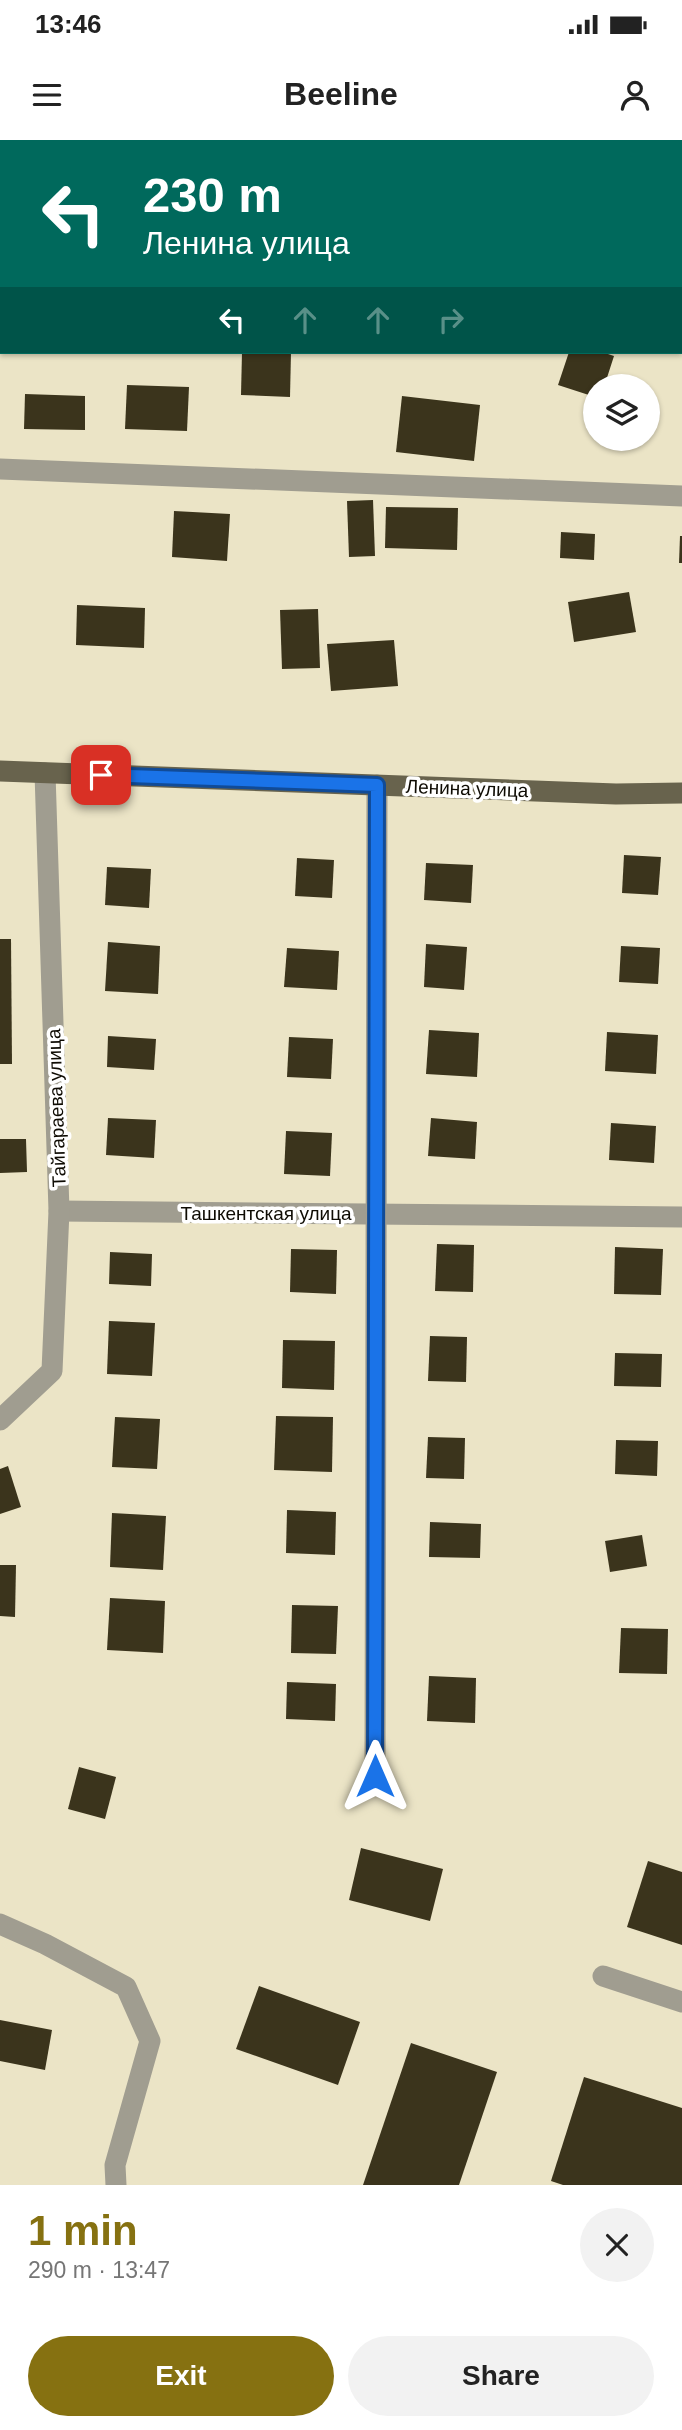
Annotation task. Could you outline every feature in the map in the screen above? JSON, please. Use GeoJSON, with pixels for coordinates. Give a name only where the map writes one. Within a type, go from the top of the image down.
{"type":"FeatureCollection","features":[{"type":"Feature","properties":{"kind":"main road","name":"Ленина улица"},"geometry":{"type":"LineString","coordinates":[[0,771],[616,794],[682,793]]}},
{"type":"Feature","properties":{"kind":"street"},"geometry":{"type":"LineString","coordinates":[[0,468],[682,496]]}},
{"type":"Feature","properties":{"kind":"street","name":"Тайгараева улица"},"geometry":{"type":"LineString","coordinates":[[0,1420],[52,1371],[59,1212],[46,773]]}},
{"type":"Feature","properties":{"kind":"street"},"geometry":{"type":"LineString","coordinates":[[375,1776],[377,785]]}},
{"type":"Feature","properties":{"kind":"street","name":"Ташкентская улица"},"geometry":{"type":"LineString","coordinates":[[59,1212],[682,1217]]}},
{"type":"Feature","properties":{"kind":"street"},"geometry":{"type":"LineString","coordinates":[[0,1924],[45,1944],[126,1987],[150,2041],[115,2165],[116,2185]]}},
{"type":"Feature","properties":{"kind":"street"},"geometry":{"type":"LineString","coordinates":[[603,1976],[682,2002]]}},
{"type":"Feature","properties":{"kind":"building"},"geometry":{"type":"Polygon","coordinates":[[[242,354],[291,354],[290,397],[241,395],[242,354]]]}},
{"type":"Feature","properties":{"kind":"building"},"geometry":{"type":"Polygon","coordinates":[[[568,354],[614,356],[608,374],[583,374],[583,393],[558,385],[568,354]]]}},
{"type":"Feature","properties":{"kind":"building"},"geometry":{"type":"Polygon","coordinates":[[[127,385],[189,387],[187,431],[125,429],[127,385]]]}},
{"type":"Feature","properties":{"kind":"building"},"geometry":{"type":"Polygon","coordinates":[[[25,394],[85,396],[85,430],[24,429],[25,394]]]}},
{"type":"Feature","properties":{"kind":"building"},"geometry":{"type":"Polygon","coordinates":[[[402,396],[480,405],[474,461],[396,452],[402,396]]]}},
{"type":"Feature","properties":{"kind":"building"},"geometry":{"type":"Polygon","coordinates":[[[373,500],[375,556],[349,557],[347,501],[373,500]]]}},
{"type":"Feature","properties":{"kind":"building"},"geometry":{"type":"Polygon","coordinates":[[[386,507],[458,508],[457,550],[385,548],[386,507]]]}},
{"type":"Feature","properties":{"kind":"building"},"geometry":{"type":"Polygon","coordinates":[[[174,511],[230,514],[227,561],[172,557],[174,511]]]}},
{"type":"Feature","properties":{"kind":"building"},"geometry":{"type":"Polygon","coordinates":[[[561,532],[595,534],[594,560],[560,558],[561,532]]]}},
{"type":"Feature","properties":{"kind":"building"},"geometry":{"type":"Polygon","coordinates":[[[682,536],[682,563],[679,563],[682,536]]]}},
{"type":"Feature","properties":{"kind":"building"},"geometry":{"type":"Polygon","coordinates":[[[629,592],[636,632],[574,642],[568,602],[629,592]]]}},
{"type":"Feature","properties":{"kind":"building"},"geometry":{"type":"Polygon","coordinates":[[[77,605],[145,608],[144,648],[76,645],[77,605]]]}},
{"type":"Feature","properties":{"kind":"building"},"geometry":{"type":"Polygon","coordinates":[[[318,609],[320,668],[282,669],[280,610],[318,609]]]}},
{"type":"Feature","properties":{"kind":"building"},"geometry":{"type":"Polygon","coordinates":[[[394,640],[398,686],[331,691],[327,644],[394,640]]]}},
{"type":"Feature","properties":{"kind":"building"},"geometry":{"type":"Polygon","coordinates":[[[624,855],[661,857],[658,895],[622,893],[624,855]]]}},
{"type":"Feature","properties":{"kind":"building"},"geometry":{"type":"Polygon","coordinates":[[[297,858],[334,860],[332,898],[295,896],[297,858]]]}},
{"type":"Feature","properties":{"kind":"building"},"geometry":{"type":"Polygon","coordinates":[[[426,863],[473,865],[471,903],[424,900],[426,863]]]}},
{"type":"Feature","properties":{"kind":"building"},"geometry":{"type":"Polygon","coordinates":[[[107,867],[151,869],[149,908],[105,905],[107,867]]]}},
{"type":"Feature","properties":{"kind":"building"},"geometry":{"type":"Polygon","coordinates":[[[0,939],[11,939],[12,1064],[0,1064],[0,939]]]}},
{"type":"Feature","properties":{"kind":"building"},"geometry":{"type":"Polygon","coordinates":[[[108,942],[160,946],[158,994],[105,991],[108,942]]]}},
{"type":"Feature","properties":{"kind":"building"},"geometry":{"type":"Polygon","coordinates":[[[426,944],[467,947],[464,990],[424,987],[426,944]]]}},
{"type":"Feature","properties":{"kind":"building"},"geometry":{"type":"Polygon","coordinates":[[[621,946],[660,948],[658,984],[619,982],[621,946]]]}},
{"type":"Feature","properties":{"kind":"building"},"geometry":{"type":"Polygon","coordinates":[[[287,948],[339,951],[337,990],[284,987],[287,948]]]}},
{"type":"Feature","properties":{"kind":"building"},"geometry":{"type":"Polygon","coordinates":[[[429,1030],[479,1033],[477,1077],[426,1074],[429,1030]]]}},
{"type":"Feature","properties":{"kind":"building"},"geometry":{"type":"Polygon","coordinates":[[[607,1032],[658,1035],[656,1074],[605,1071],[607,1032]]]}},
{"type":"Feature","properties":{"kind":"building"},"geometry":{"type":"Polygon","coordinates":[[[108,1036],[156,1039],[154,1070],[107,1067],[108,1036]]]}},
{"type":"Feature","properties":{"kind":"building"},"geometry":{"type":"Polygon","coordinates":[[[289,1037],[333,1039],[331,1079],[287,1077],[289,1037]]]}},
{"type":"Feature","properties":{"kind":"building"},"geometry":{"type":"Polygon","coordinates":[[[108,1118],[156,1120],[154,1158],[106,1155],[108,1118]]]}},
{"type":"Feature","properties":{"kind":"building"},"geometry":{"type":"Polygon","coordinates":[[[431,1118],[477,1122],[475,1159],[428,1156],[431,1118]]]}},
{"type":"Feature","properties":{"kind":"building"},"geometry":{"type":"Polygon","coordinates":[[[611,1123],[656,1126],[654,1163],[609,1160],[611,1123]]]}},
{"type":"Feature","properties":{"kind":"building"},"geometry":{"type":"Polygon","coordinates":[[[286,1131],[332,1133],[330,1176],[284,1174],[286,1131]]]}},
{"type":"Feature","properties":{"kind":"building"},"geometry":{"type":"Polygon","coordinates":[[[0,1139],[26,1139],[27,1172],[0,1173],[0,1139]]]}},
{"type":"Feature","properties":{"kind":"building"},"geometry":{"type":"Polygon","coordinates":[[[437,1244],[474,1245],[473,1292],[435,1291],[437,1244]]]}},
{"type":"Feature","properties":{"kind":"building"},"geometry":{"type":"Polygon","coordinates":[[[615,1247],[663,1249],[661,1295],[614,1294],[615,1247]]]}},
{"type":"Feature","properties":{"kind":"building"},"geometry":{"type":"Polygon","coordinates":[[[291,1249],[337,1250],[336,1294],[290,1292],[291,1249]]]}},
{"type":"Feature","properties":{"kind":"building"},"geometry":{"type":"Polygon","coordinates":[[[110,1252],[152,1254],[151,1286],[109,1284],[110,1252]]]}},
{"type":"Feature","properties":{"kind":"building"},"geometry":{"type":"Polygon","coordinates":[[[109,1321],[155,1323],[152,1376],[107,1374],[109,1321]]]}},
{"type":"Feature","properties":{"kind":"building"},"geometry":{"type":"Polygon","coordinates":[[[430,1336],[467,1337],[466,1382],[428,1381],[430,1336]]]}},
{"type":"Feature","properties":{"kind":"building"},"geometry":{"type":"Polygon","coordinates":[[[283,1340],[335,1341],[334,1390],[282,1388],[283,1340]]]}},
{"type":"Feature","properties":{"kind":"building"},"geometry":{"type":"Polygon","coordinates":[[[615,1353],[662,1354],[661,1387],[614,1386],[615,1353]]]}},
{"type":"Feature","properties":{"kind":"building"},"geometry":{"type":"Polygon","coordinates":[[[276,1416],[333,1417],[332,1472],[274,1470],[276,1416]]]}},
{"type":"Feature","properties":{"kind":"building"},"geometry":{"type":"Polygon","coordinates":[[[115,1417],[160,1419],[157,1469],[112,1467],[115,1417]]]}},
{"type":"Feature","properties":{"kind":"building"},"geometry":{"type":"Polygon","coordinates":[[[428,1437],[465,1438],[464,1479],[426,1478],[428,1437]]]}},
{"type":"Feature","properties":{"kind":"building"},"geometry":{"type":"Polygon","coordinates":[[[616,1440],[658,1441],[657,1476],[615,1474],[616,1440]]]}},
{"type":"Feature","properties":{"kind":"building"},"geometry":{"type":"Polygon","coordinates":[[[8,1466],[21,1507],[0,1514],[0,1469],[8,1466]]]}},
{"type":"Feature","properties":{"kind":"building"},"geometry":{"type":"Polygon","coordinates":[[[287,1510],[336,1512],[335,1555],[286,1553],[287,1510]]]}},
{"type":"Feature","properties":{"kind":"building"},"geometry":{"type":"Polygon","coordinates":[[[112,1513],[166,1516],[163,1570],[110,1567],[112,1513]]]}},
{"type":"Feature","properties":{"kind":"building"},"geometry":{"type":"Polygon","coordinates":[[[430,1522],[481,1524],[480,1558],[429,1557],[430,1522]]]}},
{"type":"Feature","properties":{"kind":"building"},"geometry":{"type":"Polygon","coordinates":[[[642,1535],[647,1566],[610,1572],[605,1541],[642,1535]]]}},
{"type":"Feature","properties":{"kind":"building"},"geometry":{"type":"Polygon","coordinates":[[[0,1565],[16,1565],[15,1617],[0,1616],[0,1565]]]}},
{"type":"Feature","properties":{"kind":"building"},"geometry":{"type":"Polygon","coordinates":[[[110,1598],[165,1601],[163,1653],[107,1650],[110,1598]]]}},
{"type":"Feature","properties":{"kind":"building"},"geometry":{"type":"Polygon","coordinates":[[[292,1605],[338,1606],[336,1654],[291,1653],[292,1605]]]}},
{"type":"Feature","properties":{"kind":"building"},"geometry":{"type":"Polygon","coordinates":[[[621,1628],[668,1629],[667,1674],[619,1673],[621,1628]]]}},
{"type":"Feature","properties":{"kind":"building"},"geometry":{"type":"Polygon","coordinates":[[[429,1676],[476,1678],[475,1723],[427,1721],[429,1676]]]}},
{"type":"Feature","properties":{"kind":"building"},"geometry":{"type":"Polygon","coordinates":[[[287,1682],[336,1684],[335,1721],[286,1719],[287,1682]]]}},
{"type":"Feature","properties":{"kind":"building"},"geometry":{"type":"Polygon","coordinates":[[[79,1767],[116,1777],[105,1819],[68,1809],[79,1767]]]}},
{"type":"Feature","properties":{"kind":"building"},"geometry":{"type":"Polygon","coordinates":[[[361,1848],[443,1869],[430,1921],[349,1900],[361,1848]]]}},
{"type":"Feature","properties":{"kind":"building"},"geometry":{"type":"Polygon","coordinates":[[[648,1861],[682,1872],[682,1945],[627,1927],[648,1861]]]}},
{"type":"Feature","properties":{"kind":"building"},"geometry":{"type":"Polygon","coordinates":[[[259,1986],[360,2022],[338,2085],[236,2049],[259,1986]]]}},
{"type":"Feature","properties":{"kind":"building"},"geometry":{"type":"Polygon","coordinates":[[[0,2020],[52,2030],[45,2070],[0,2061],[0,2020]]]}},
{"type":"Feature","properties":{"kind":"building"},"geometry":{"type":"Polygon","coordinates":[[[411,2043],[497,2072],[459,2185],[363,2185],[411,2043]]]}},
{"type":"Feature","properties":{"kind":"building"},"geometry":{"type":"Polygon","coordinates":[[[584,2077],[682,2108],[682,2185],[563,2185],[551,2181],[584,2077]]]}},
{"type":"Feature","properties":{"kind":"route"},"geometry":{"type":"LineString","coordinates":[[101,775],[377,785],[375,1776]]}}]}
